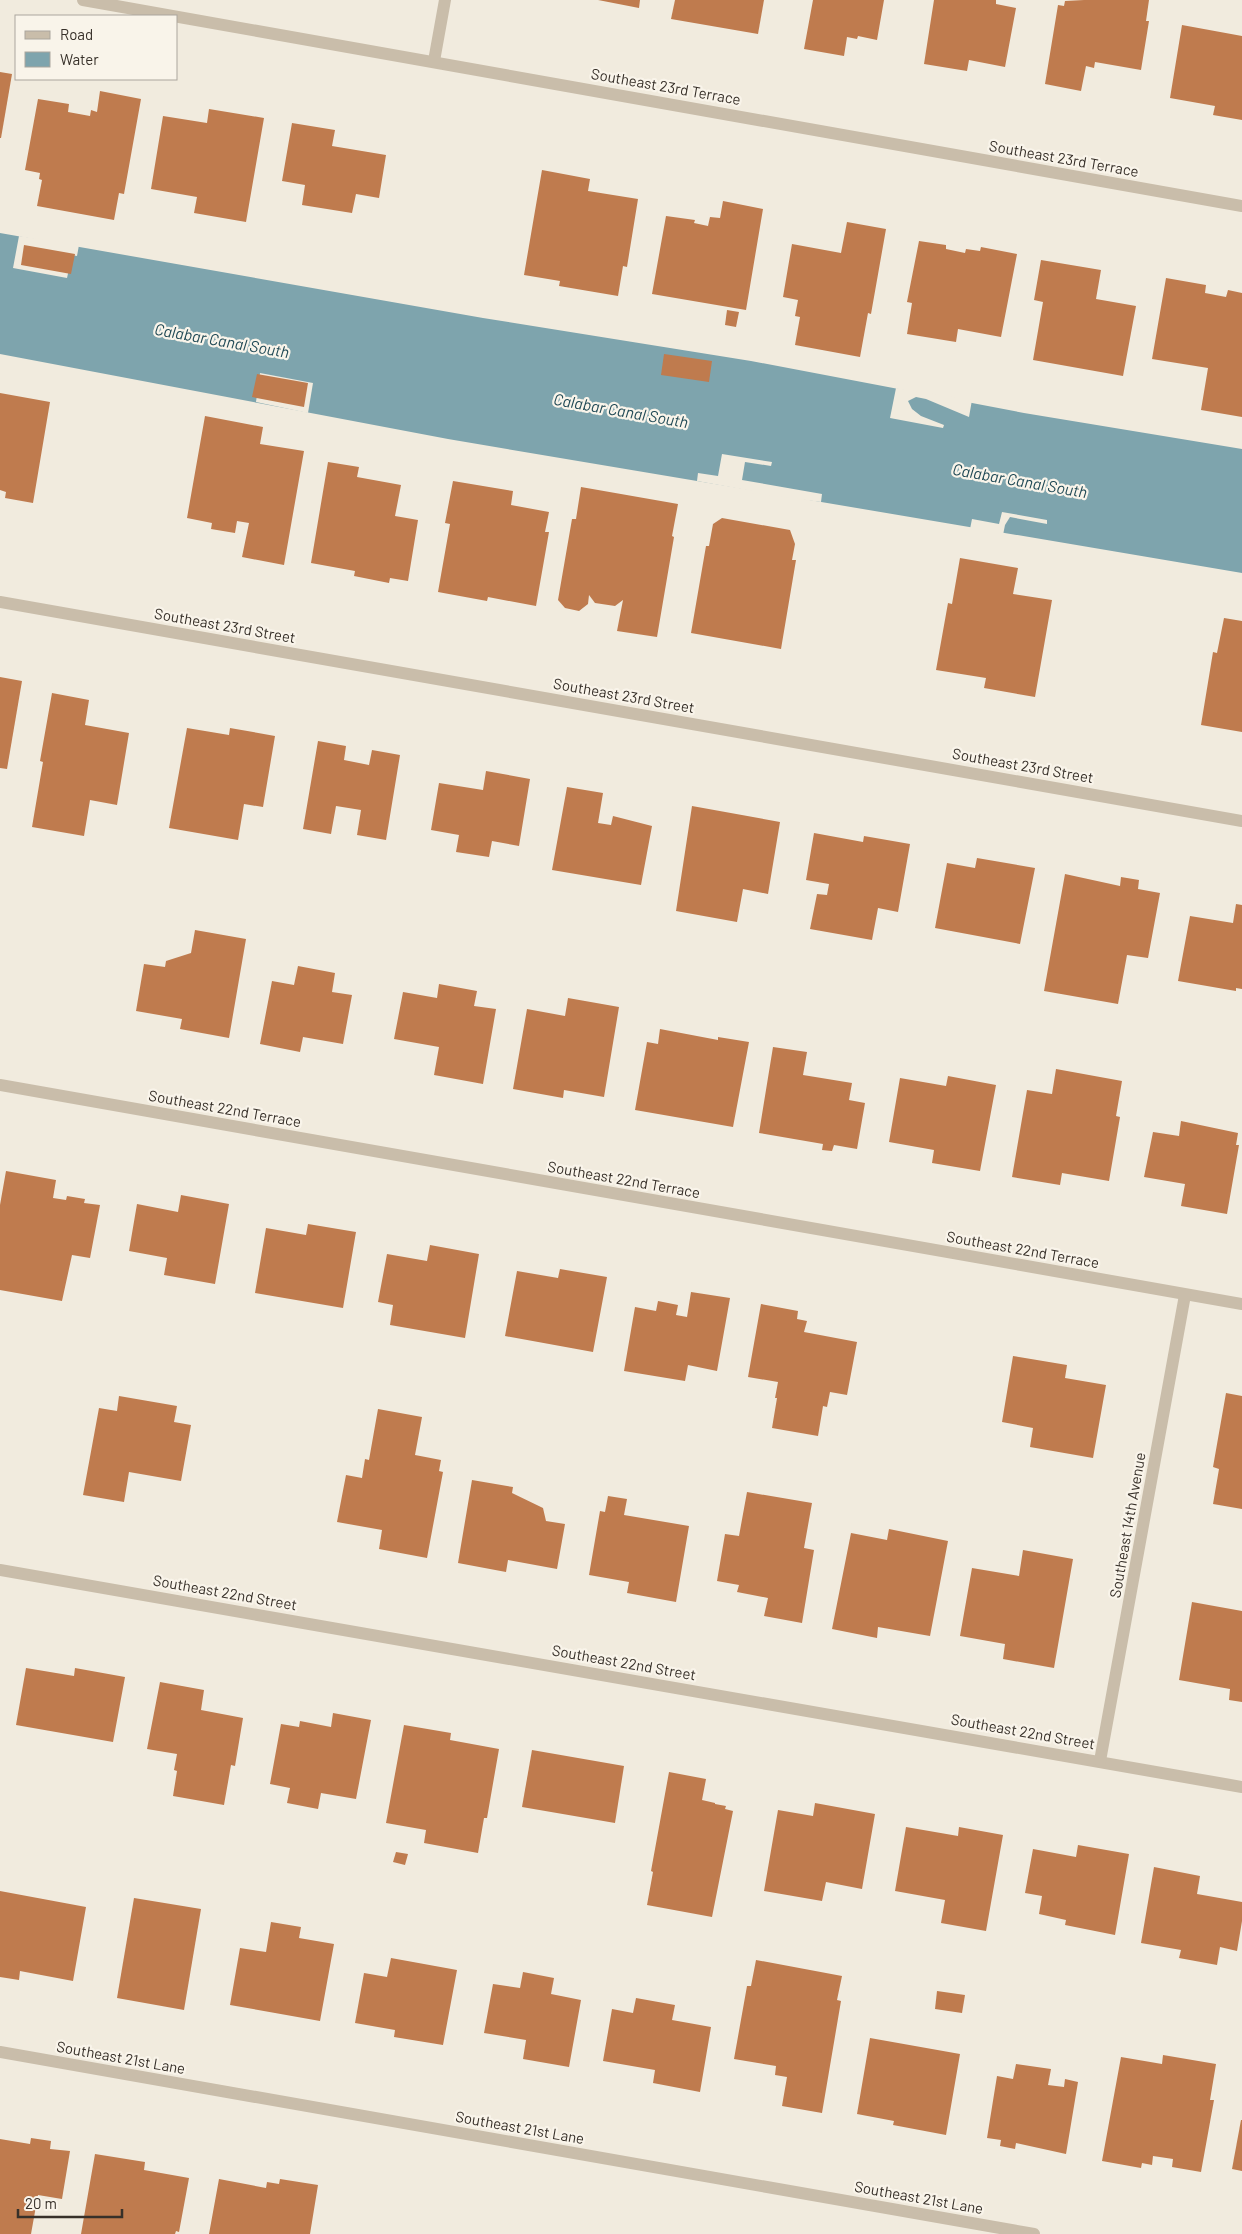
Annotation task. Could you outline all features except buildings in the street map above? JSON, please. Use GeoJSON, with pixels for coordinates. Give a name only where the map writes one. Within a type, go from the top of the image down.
{"type":"FeatureCollection","features":[{"type":"Feature","properties":{"kind":"street","name":"Southeast 23rd Terrace"},"geometry":{"type":"LineString","coordinates":[[84,0],[170,15]]}},
{"type":"Feature","properties":{"kind":"street"},"geometry":{"type":"LineString","coordinates":[[434,61],[445,0]]}},
{"type":"Feature","properties":{"kind":"street","name":"Southeast 23rd Terrace"},"geometry":{"type":"LineString","coordinates":[[178,16],[1242,206]]}},
{"type":"Feature","properties":{"kind":"street","name":"Southeast 23rd Street"},"geometry":{"type":"LineString","coordinates":[[0,602],[1242,820]]}},
{"type":"Feature","properties":{"kind":"street","name":"Southeast 22nd Terrace"},"geometry":{"type":"LineString","coordinates":[[0,1085],[1242,1304]]}},
{"type":"Feature","properties":{"kind":"street","name":"Southeast 14th Avenue"},"geometry":{"type":"LineString","coordinates":[[1100,1761],[1186,1295]]}},
{"type":"Feature","properties":{"kind":"street","name":"Southeast 22nd Street"},"geometry":{"type":"LineString","coordinates":[[0,1570],[1242,1786]]}},
{"type":"Feature","properties":{"kind":"street","name":"Southeast 21st Lane"},"geometry":{"type":"LineString","coordinates":[[0,2052],[1034,2234]]}},
{"type":"Feature","properties":{"kind":"water","name":"Calabar Canal South"},"geometry":{"type":"Polygon","coordinates":[[[0,233],[483,318],[751,361],[1024,413],[1242,449],[1242,573],[448,439],[0,354],[0,233]]]}},
{"type":"Feature","properties":{"kind":"pier"},"geometry":{"type":"Polygon","coordinates":[[[19,236],[79,245],[77,256],[35,249],[69,269],[67,278],[13,268],[19,236]]]}},
{"type":"Feature","properties":{"kind":"pier"},"geometry":{"type":"Polygon","coordinates":[[[260,373],[313,383],[308,413],[256,402],[260,373]]]}},
{"type":"Feature","properties":{"kind":"pier"},"geometry":{"type":"Polygon","coordinates":[[[896,388],[972,400],[969,417],[926,399],[916,397],[908,401],[912,409],[921,416],[944,425],[943,428],[890,418],[896,388]]]}},
{"type":"Feature","properties":{"kind":"pier"},"geometry":{"type":"Polygon","coordinates":[[[722,454],[772,462],[771,466],[745,462],[742,480],[822,494],[821,502],[752,493],[752,491],[697,481],[698,473],[718,476],[722,454]]]}},
{"type":"Feature","properties":{"kind":"pier"},"geometry":{"type":"Polygon","coordinates":[[[1002,512],[1047,520],[1047,524],[1010,517],[1005,525],[1003,535],[970,529],[972,519],[999,524],[1002,512]]]}}]}
